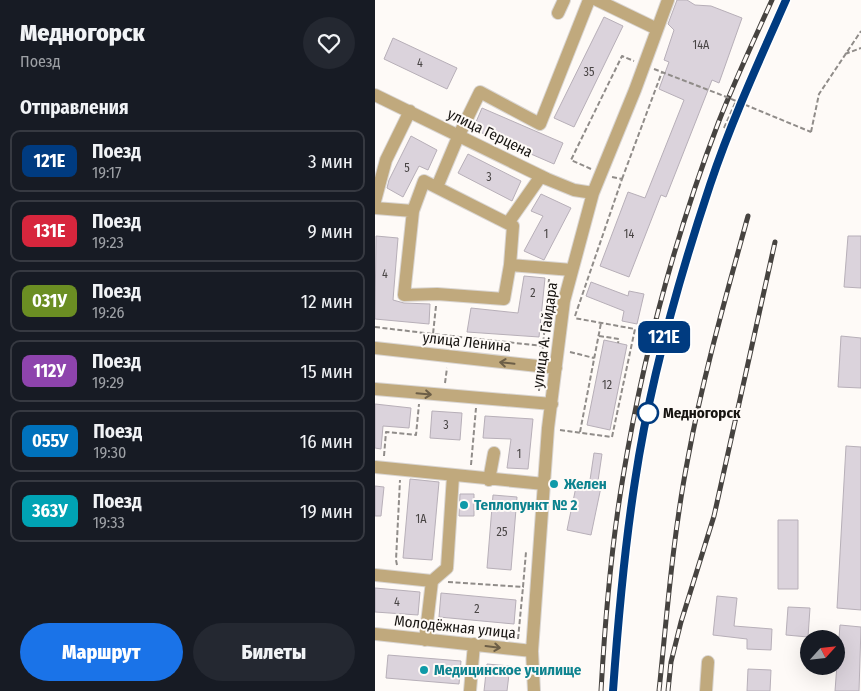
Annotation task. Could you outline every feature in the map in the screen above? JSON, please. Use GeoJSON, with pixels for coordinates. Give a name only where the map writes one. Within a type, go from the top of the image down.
{"type":"FeatureCollection","features":[{"type":"Feature","properties":{"kind":"street"},"geometry":{"type":"LineString","coordinates":[[558,14],[564,0]]}},
{"type":"Feature","properties":{"kind":"street"},"geometry":{"type":"LineString","coordinates":[[437,187],[480,92],[540,124],[589,0]]}},
{"type":"Feature","properties":{"kind":"street"},"geometry":{"type":"LineString","coordinates":[[597,0],[657,29]]}},
{"type":"Feature","properties":{"kind":"street","name":"улица А. Гайдара"},"geometry":{"type":"LineString","coordinates":[[533,691],[532,651],[548,428],[556,368],[568,317],[564,301],[593,193],[635,90],[668,0]]}},
{"type":"Feature","properties":{"kind":"street","name":"улица Герцена"},"geometry":{"type":"LineString","coordinates":[[375,95],[541,176],[575,190],[593,193]]}},
{"type":"Feature","properties":{"kind":"street"},"geometry":{"type":"LineString","coordinates":[[375,201],[386,160],[410,112]]}},
{"type":"Feature","properties":{"kind":"street"},"geometry":{"type":"LineString","coordinates":[[508,223],[541,176]]}},
{"type":"Feature","properties":{"kind":"street"},"geometry":{"type":"LineString","coordinates":[[424,181],[513,226],[510,265],[504,299],[437,294],[404,295],[413,211],[424,181]]}},
{"type":"Feature","properties":{"kind":"street"},"geometry":{"type":"LineString","coordinates":[[375,208],[413,211]]}},
{"type":"Feature","properties":{"kind":"street"},"geometry":{"type":"LineString","coordinates":[[510,265],[572,270]]}},
{"type":"Feature","properties":{"kind":"street","name":"улица Ленина"},"geometry":{"type":"LineString","coordinates":[[375,348],[556,368]]}},
{"type":"Feature","properties":{"kind":"street"},"geometry":{"type":"LineString","coordinates":[[375,390],[552,404]]}},
{"type":"Feature","properties":{"kind":"street"},"geometry":{"type":"LineString","coordinates":[[489,480],[494,453]]}},
{"type":"Feature","properties":{"kind":"street"},"geometry":{"type":"LineString","coordinates":[[379,467],[489,480],[544,484]]}},
{"type":"Feature","properties":{"kind":"street"},"geometry":{"type":"LineString","coordinates":[[425,640],[432,581],[447,568],[453,476]]}},
{"type":"Feature","properties":{"kind":"street"},"geometry":{"type":"LineString","coordinates":[[375,575],[432,581]]}},
{"type":"Feature","properties":{"kind":"street","name":"Молодёжная улица"},"geometry":{"type":"LineString","coordinates":[[375,634],[532,651]]}},
{"type":"Feature","properties":{"kind":"street"},"geometry":{"type":"LineString","coordinates":[[469,691],[474,644]]}},
{"type":"Feature","properties":{"kind":"street"},"geometry":{"type":"LineString","coordinates":[[706,691],[708,662]]}},
{"type":"Feature","properties":{"kind":"path"},"geometry":{"type":"LineString","coordinates":[[696,86],[811,132],[819,94],[861,31]]}},
{"type":"Feature","properties":{"kind":"path"},"geometry":{"type":"LineString","coordinates":[[845,54],[861,48]]}},
{"type":"Feature","properties":{"kind":"path"},"geometry":{"type":"LineString","coordinates":[[548,428],[613,437],[635,329],[568,317],[622,179],[661,72]]}},
{"type":"Feature","properties":{"kind":"path"},"geometry":{"type":"LineString","coordinates":[[724,128],[736,101]]}},
{"type":"Feature","properties":{"kind":"path"},"geometry":{"type":"LineString","coordinates":[[601,174],[622,179]]}},
{"type":"Feature","properties":{"kind":"path"},"geometry":{"type":"LineString","coordinates":[[375,327],[543,346],[550,268]]}},
{"type":"Feature","properties":{"kind":"path"},"geometry":{"type":"LineString","coordinates":[[433,334],[437,294]]}},
{"type":"Feature","properties":{"kind":"path"},"geometry":{"type":"LineString","coordinates":[[580,432],[601,323]]}},
{"type":"Feature","properties":{"kind":"path"},"geometry":{"type":"LineString","coordinates":[[443,396],[451,336]]}},
{"type":"Feature","properties":{"kind":"path"},"geometry":{"type":"LineString","coordinates":[[599,336],[619,339],[618,343]]}},
{"type":"Feature","properties":{"kind":"path"},"geometry":{"type":"LineString","coordinates":[[470,478],[476,398]]}},
{"type":"Feature","properties":{"kind":"path"},"geometry":{"type":"LineString","coordinates":[[379,467],[386,432],[416,435],[420,400]]}},
{"type":"Feature","properties":{"kind":"path"},"geometry":{"type":"LineString","coordinates":[[400,577],[396,560],[401,470]]}},
{"type":"Feature","properties":{"kind":"path"},"geometry":{"type":"LineString","coordinates":[[517,649],[527,549]]}},
{"type":"Feature","properties":{"kind":"path"},"geometry":{"type":"LineString","coordinates":[[432,581],[523,587]]}},
{"type":"Feature","properties":{"kind":"building"},"geometry":{"type":"Polygon","coordinates":[[[677,0],[687,0],[695,5],[711,6],[742,18],[719,83],[712,80],[666,197],[661,195],[629,277],[600,266],[628,192],[645,198],[684,100],[659,89],[669,62],[664,60],[674,30],[668,24],[677,0]]]}},
{"type":"Feature","properties":{"kind":"building"},"geometry":{"type":"Polygon","coordinates":[[[604,17],[623,26],[574,127],[554,118],[604,17]]]}},
{"type":"Feature","properties":{"kind":"building"},"geometry":{"type":"Polygon","coordinates":[[[393,38],[457,68],[447,89],[384,59],[393,38]]]}},
{"type":"Feature","properties":{"kind":"building"},"geometry":{"type":"Polygon","coordinates":[[[482,108],[563,143],[554,164],[473,129],[482,108]]]}},
{"type":"Feature","properties":{"kind":"building"},"geometry":{"type":"Polygon","coordinates":[[[411,136],[437,150],[428,170],[419,166],[403,197],[387,188],[389,180],[411,136]]]}},
{"type":"Feature","properties":{"kind":"building"},"geometry":{"type":"Polygon","coordinates":[[[468,154],[521,181],[512,201],[458,173],[468,154]]]}},
{"type":"Feature","properties":{"kind":"building"},"geometry":{"type":"Polygon","coordinates":[[[541,194],[571,208],[544,260],[524,251],[543,216],[531,211],[541,194]]]}},
{"type":"Feature","properties":{"kind":"building"},"geometry":{"type":"Polygon","coordinates":[[[376,236],[398,238],[393,300],[404,303],[430,304],[429,324],[375,319],[376,236]]]}},
{"type":"Feature","properties":{"kind":"building"},"geometry":{"type":"Polygon","coordinates":[[[848,236],[861,236],[861,288],[844,287],[848,236]]]}},
{"type":"Feature","properties":{"kind":"building"},"geometry":{"type":"Polygon","coordinates":[[[524,276],[545,278],[539,337],[467,332],[471,308],[518,313],[524,276]]]}},
{"type":"Feature","properties":{"kind":"building"},"geometry":{"type":"Polygon","coordinates":[[[591,282],[628,296],[629,291],[644,294],[637,324],[622,321],[624,311],[586,296],[591,282]]]}},
{"type":"Feature","properties":{"kind":"building"},"geometry":{"type":"Polygon","coordinates":[[[841,336],[861,338],[861,388],[838,387],[841,336]]]}},
{"type":"Feature","properties":{"kind":"building"},"geometry":{"type":"Polygon","coordinates":[[[604,340],[627,345],[610,430],[587,425],[604,340]]]}},
{"type":"Feature","properties":{"kind":"building"},"geometry":{"type":"Polygon","coordinates":[[[375,404],[411,408],[409,428],[383,426],[381,449],[375,448],[375,404]]]}},
{"type":"Feature","properties":{"kind":"building"},"geometry":{"type":"Polygon","coordinates":[[[432,411],[462,413],[460,440],[430,438],[432,411]]]}},
{"type":"Feature","properties":{"kind":"building"},"geometry":{"type":"Polygon","coordinates":[[[485,416],[533,419],[528,469],[507,468],[511,439],[483,438],[485,416]]]}},
{"type":"Feature","properties":{"kind":"building"},"geometry":{"type":"Polygon","coordinates":[[[846,446],[861,447],[861,610],[837,608],[846,446]]]}},
{"type":"Feature","properties":{"kind":"building"},"geometry":{"type":"Polygon","coordinates":[[[594,453],[602,454],[598,481],[590,480],[594,453]]]}},
{"type":"Feature","properties":{"kind":"building"},"geometry":{"type":"Polygon","coordinates":[[[410,479],[439,482],[432,560],[403,558],[410,479]]]}},
{"type":"Feature","properties":{"kind":"building"},"geometry":{"type":"Polygon","coordinates":[[[577,482],[601,487],[591,535],[567,530],[577,482]]]}},
{"type":"Feature","properties":{"kind":"building"},"geometry":{"type":"Polygon","coordinates":[[[375,486],[384,487],[381,516],[375,516],[375,486]]]}},
{"type":"Feature","properties":{"kind":"building","name":"Теплопункт № 2"},"geometry":{"type":"Polygon","coordinates":[[[460,494],[474,494],[474,516],[459,516],[460,494]]]}},
{"type":"Feature","properties":{"kind":"building"},"geometry":{"type":"Polygon","coordinates":[[[493,495],[517,497],[511,570],[487,568],[493,495]]]}},
{"type":"Feature","properties":{"kind":"building"},"geometry":{"type":"Polygon","coordinates":[[[778,520],[798,520],[798,589],[778,589],[778,520]]]}},
{"type":"Feature","properties":{"kind":"building"},"geometry":{"type":"Polygon","coordinates":[[[375,588],[420,592],[418,615],[375,612],[375,588]]]}},
{"type":"Feature","properties":{"kind":"building"},"geometry":{"type":"Polygon","coordinates":[[[441,593],[516,600],[514,624],[439,617],[441,593]]]}},
{"type":"Feature","properties":{"kind":"building"},"geometry":{"type":"Polygon","coordinates":[[[717,596],[737,598],[734,626],[772,629],[771,650],[747,649],[747,639],[713,635],[717,596]]]}},
{"type":"Feature","properties":{"kind":"building"},"geometry":{"type":"Polygon","coordinates":[[[788,607],[810,608],[808,630],[800,630],[800,636],[786,635],[788,607]]]}},
{"type":"Feature","properties":{"kind":"building"},"geometry":{"type":"Polygon","coordinates":[[[840,625],[861,627],[859,691],[835,691],[836,675],[845,675],[845,630],[840,630],[840,625]]]}},
{"type":"Feature","properties":{"kind":"building","name":"Медицинское училище"},"geometry":{"type":"Polygon","coordinates":[[[388,655],[461,661],[459,684],[386,678],[388,655]]]}},
{"type":"Feature","properties":{"kind":"building"},"geometry":{"type":"Polygon","coordinates":[[[487,664],[510,666],[507,691],[484,691],[487,664]]]}},
{"type":"Feature","properties":{"kind":"building"},"geometry":{"type":"Polygon","coordinates":[[[748,669],[771,670],[770,691],[747,691],[748,669]]]}},
{"type":"Feature","properties":{"kind":"railway"},"geometry":{"type":"LineString","coordinates":[[601,691],[609,584],[619,504],[640,387],[662,297],[703,164],[731,90],[772,0]]}},
{"type":"Feature","properties":{"kind":"railway"},"geometry":{"type":"LineString","coordinates":[[613,691],[622,583],[631,511],[663,340],[686,260],[721,154],[786,0]]}},
{"type":"Feature","properties":{"kind":"railway"},"geometry":{"type":"LineString","coordinates":[[659,691],[674,545],[688,458],[708,366],[748,216]]}},
{"type":"Feature","properties":{"kind":"railway"},"geometry":{"type":"LineString","coordinates":[[668,691],[671,662],[681,622],[714,516],[775,242]]}},
{"type":"Feature","properties":{"kind":"train","name":"121Е"},"geometry":{"type":"LineString","coordinates":[[613,691],[617,624],[625,545],[635,479],[663,343],[681,275],[731,126],[786,0]]}},
{"type":"Feature","properties":{"kind":"place","name":"Медногорск"},"geometry":{"type":"Point","coordinates":[648,413]}},
{"type":"Feature","properties":{"kind":"place","name":"Желен"},"geometry":{"type":"Point","coordinates":[554,484]}},
{"type":"Feature","properties":{"kind":"place","name":"Теплопункт № 2"},"geometry":{"type":"Point","coordinates":[464,505]}},
{"type":"Feature","properties":{"kind":"place","name":"Медицинское училище"},"geometry":{"type":"Point","coordinates":[424,670]}}]}
